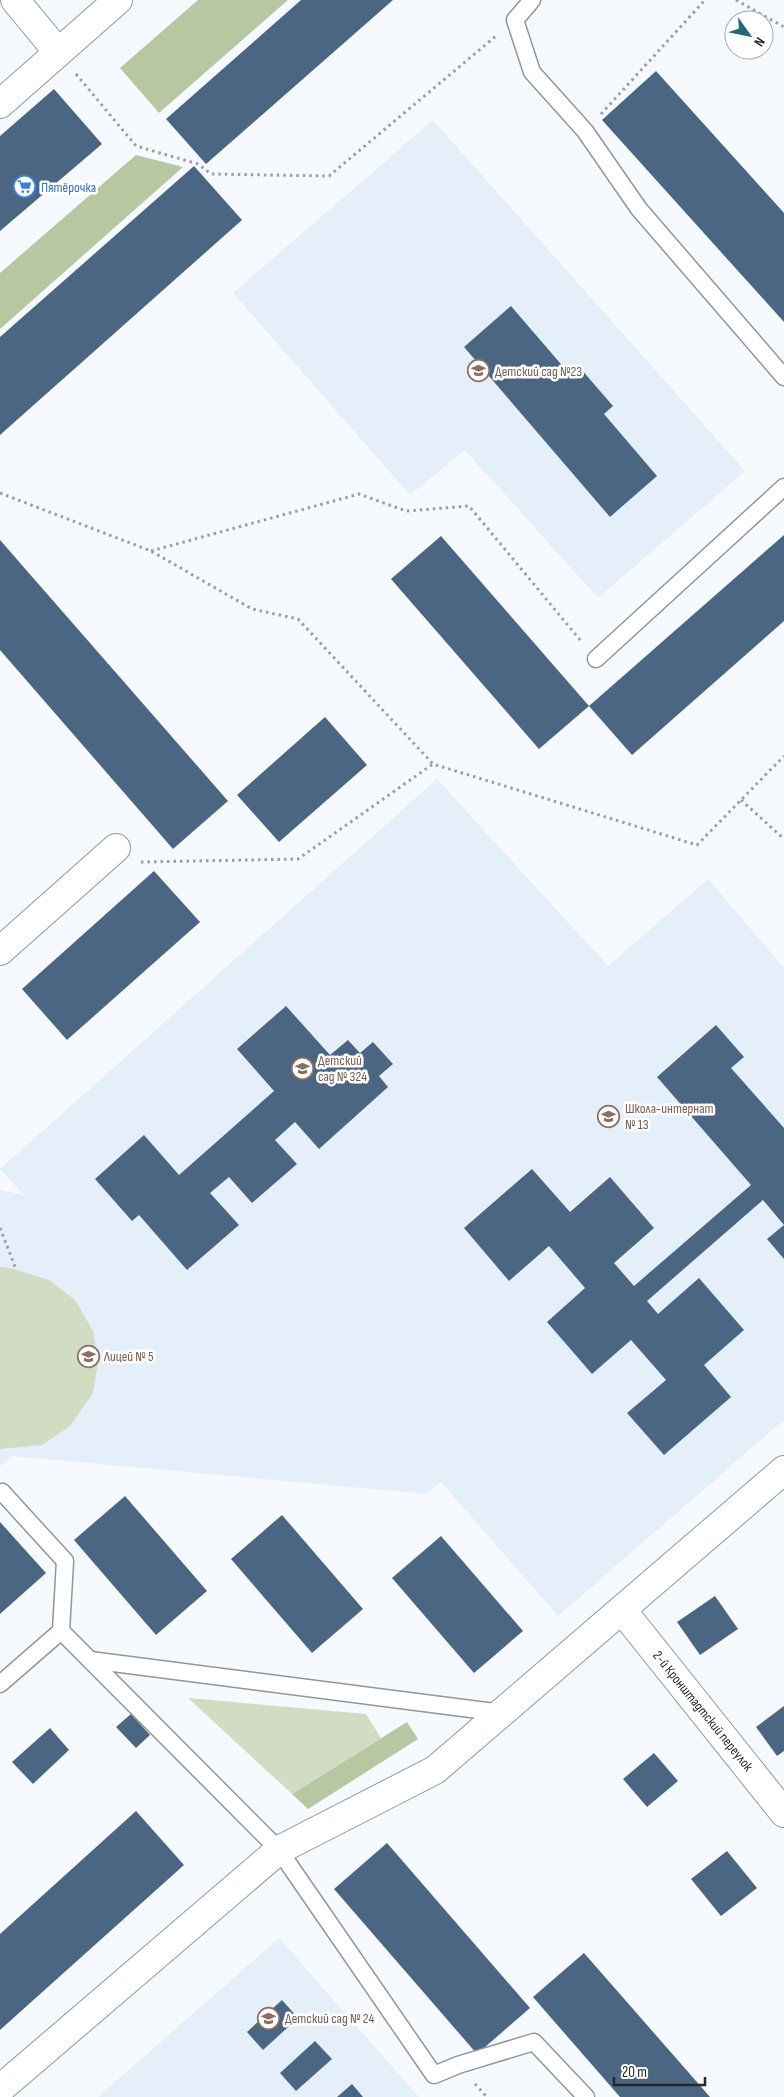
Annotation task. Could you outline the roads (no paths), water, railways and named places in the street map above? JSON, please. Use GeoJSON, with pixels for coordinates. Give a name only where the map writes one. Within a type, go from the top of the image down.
{"type":"FeatureCollection","features":[{"type":"Feature","properties":{"kind":"street"},"geometry":{"type":"LineString","coordinates":[[15,0],[58,52]]}},
{"type":"Feature","properties":{"kind":"street"},"geometry":{"type":"LineString","coordinates":[[0,104],[118,0]]}},
{"type":"Feature","properties":{"kind":"street"},"geometry":{"type":"LineString","coordinates":[[0,951],[126,855]]}},
{"type":"Feature","properties":{"kind":"street"},"geometry":{"type":"LineString","coordinates":[[0,2089],[279,1850],[435,1770],[784,1470]]}},
{"type":"Feature","properties":{"kind":"street","name":"2-й Кронштадтский переулок"},"geometry":{"type":"LineString","coordinates":[[622,1610],[784,1813]]}},
{"type":"Feature","properties":{"kind":"lane"},"geometry":{"type":"LineString","coordinates":[[532,0],[515,20],[532,72],[586,131],[639,208],[784,377]]}},
{"type":"Feature","properties":{"kind":"lane"},"geometry":{"type":"LineString","coordinates":[[596,659],[784,488]]}},
{"type":"Feature","properties":{"kind":"lane"},"geometry":{"type":"LineString","coordinates":[[0,1493],[2,1492],[64,1561],[61,1631],[0,1684]]}},
{"type":"Feature","properties":{"kind":"lane"},"geometry":{"type":"LineString","coordinates":[[61,1631],[279,1850],[434,2074],[534,2042],[586,2097]]}},
{"type":"Feature","properties":{"kind":"lane"},"geometry":{"type":"LineString","coordinates":[[90,1660],[502,1713]]}},
{"type":"Feature","properties":{"kind":"place","name":"Пятёрочка"},"geometry":{"type":"Point","coordinates":[25,187]}},
{"type":"Feature","properties":{"kind":"place","name":"Детский сад №23"},"geometry":{"type":"Point","coordinates":[479,371]}},
{"type":"Feature","properties":{"kind":"place","name":"Детский сад № 324"},"geometry":{"type":"Point","coordinates":[302,1068]}},
{"type":"Feature","properties":{"kind":"place","name":"Школа-интернат № 13"},"geometry":{"type":"Point","coordinates":[609,1116]}},
{"type":"Feature","properties":{"kind":"place","name":"Лицей № 5"},"geometry":{"type":"Point","coordinates":[88,1356]}},
{"type":"Feature","properties":{"kind":"place","name":"Детский сад № 24"},"geometry":{"type":"Point","coordinates":[269,2018]}}]}
